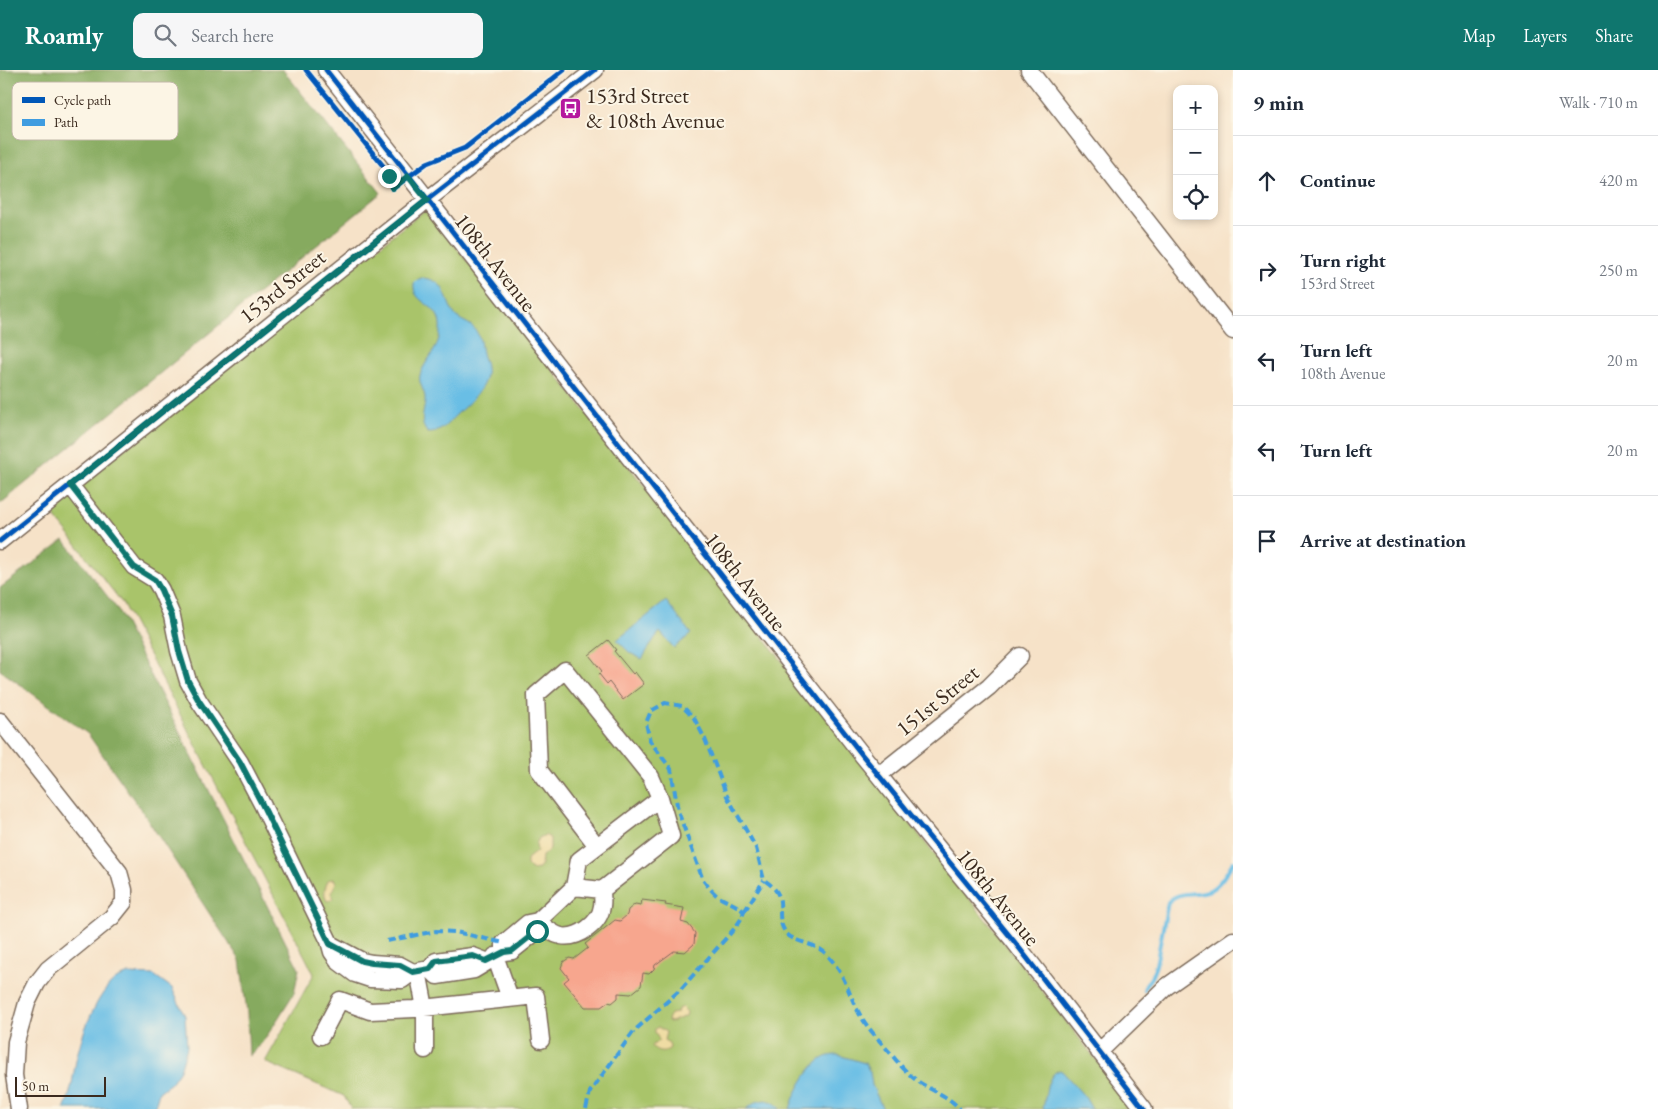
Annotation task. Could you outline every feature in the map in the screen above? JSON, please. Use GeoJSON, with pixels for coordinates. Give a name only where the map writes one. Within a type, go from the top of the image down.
{"type":"FeatureCollection","features":[{"type":"Feature","properties":{"kind":"street","name":"108th Avenue"},"geometry":{"type":"LineString","coordinates":[[326,70],[879,775],[1013,940],[1144,1109]]}},
{"type":"Feature","properties":{"kind":"street","name":"153rd Street"},"geometry":{"type":"LineString","coordinates":[[0,540],[427,200],[594,70]]}},
{"type":"Feature","properties":{"kind":"street"},"geometry":{"type":"LineString","coordinates":[[1028,70],[1233,331]]}},
{"type":"Feature","properties":{"kind":"street"},"geometry":{"type":"LineString","coordinates":[[70,485],[134,567],[155,580],[161,590],[172,616],[179,651],[188,681],[244,770],[330,944],[362,961],[400,965],[420,971],[436,961],[473,956],[495,956]]}},
{"type":"Feature","properties":{"kind":"street","name":"151st Street"},"geometry":{"type":"LineString","coordinates":[[879,775],[990,687],[1020,656]]}},
{"type":"Feature","properties":{"kind":"street"},"geometry":{"type":"LineString","coordinates":[[574,887],[602,890],[671,836],[660,798],[651,778],[565,670],[536,695],[539,770],[598,846]]}},
{"type":"Feature","properties":{"kind":"street"},"geometry":{"type":"LineString","coordinates":[[0,721],[118,872],[124,890],[124,902],[112,917],[48,969],[30,996],[16,1042],[14,1075],[19,1109]]}},
{"type":"Feature","properties":{"kind":"street"},"geometry":{"type":"LineString","coordinates":[[495,956],[504,943],[528,923],[538,922],[574,887],[579,860],[660,798]]}},
{"type":"Feature","properties":{"kind":"street"},"geometry":{"type":"LineString","coordinates":[[538,922],[551,931],[563,936],[578,933],[590,927],[597,919],[602,906],[602,890]]}},
{"type":"Feature","properties":{"kind":"street"},"geometry":{"type":"LineString","coordinates":[[1099,1052],[1166,987],[1233,940]]}},
{"type":"Feature","properties":{"kind":"street"},"geometry":{"type":"LineString","coordinates":[[495,956],[510,998]]}},
{"type":"Feature","properties":{"kind":"street"},"geometry":{"type":"LineString","coordinates":[[420,971],[425,1008],[425,1050]]}},
{"type":"Feature","properties":{"kind":"street"},"geometry":{"type":"LineString","coordinates":[[321,1036],[340,1000],[370,1011],[425,1008],[536,996],[540,1040]]}},
{"type":"Feature","properties":{"kind":"green space"},"geometry":{"type":"Polygon","coordinates":[[[0,70],[283,70],[381,193],[0,504],[0,70]]]}},
{"type":"Feature","properties":{"kind":"green space"},"geometry":{"type":"Polygon","coordinates":[[[426,209],[1135,1109],[351,1109],[344,1096],[265,1062],[314,974],[123,604],[49,509],[426,209]]]}},
{"type":"Feature","properties":{"kind":"green space"},"geometry":{"type":"Polygon","coordinates":[[[64,540],[118,610],[299,969],[294,993],[265,1039],[249,1056],[247,1012],[240,960],[144,814],[88,734],[0,670],[0,588],[64,540]]]}},
{"type":"Feature","properties":{"kind":"sand"},"geometry":{"type":"Polygon","coordinates":[[[545,835],[550,838],[550,849],[542,856],[539,869],[532,870],[527,865],[527,859],[537,851],[536,844],[539,838],[545,835]]]}},
{"type":"Feature","properties":{"kind":"sand"},"geometry":{"type":"Polygon","coordinates":[[[332,879],[336,883],[331,893],[333,899],[327,901],[325,888],[328,880],[332,879]]]}},
{"type":"Feature","properties":{"kind":"sand"},"geometry":{"type":"Polygon","coordinates":[[[682,1007],[687,1012],[686,1016],[671,1022],[668,1021],[670,1014],[677,1013],[678,1009],[682,1007]]]}},
{"type":"Feature","properties":{"kind":"sand"},"geometry":{"type":"Polygon","coordinates":[[[658,1027],[666,1032],[664,1040],[669,1043],[670,1048],[666,1051],[658,1051],[652,1046],[659,1040],[655,1032],[655,1029],[658,1027]]]}},
{"type":"Feature","properties":{"kind":"water"},"geometry":{"type":"Polygon","coordinates":[[[421,278],[435,281],[440,285],[455,315],[474,328],[479,337],[486,366],[484,382],[477,394],[444,427],[432,433],[428,433],[423,425],[425,397],[420,383],[420,375],[437,344],[440,326],[434,310],[418,297],[415,291],[414,283],[421,278]]]}},
{"type":"Feature","properties":{"kind":"water"},"geometry":{"type":"Polygon","coordinates":[[[666,601],[691,634],[674,648],[660,632],[642,659],[630,653],[617,640],[666,601]]]}},
{"type":"Feature","properties":{"kind":"water"},"geometry":{"type":"Polygon","coordinates":[[[129,974],[154,975],[172,988],[185,1016],[187,1047],[180,1070],[171,1083],[159,1092],[154,1109],[64,1109],[70,1093],[82,1037],[93,1010],[109,985],[116,979],[129,974]]]}},
{"type":"Feature","properties":{"kind":"water"},"geometry":{"type":"Polygon","coordinates":[[[838,1055],[865,1063],[883,1109],[790,1109],[802,1083],[814,1065],[821,1059],[838,1055]]]}},
{"type":"Feature","properties":{"kind":"water"},"geometry":{"type":"Polygon","coordinates":[[[1060,1070],[1085,1097],[1092,1109],[1043,1109],[1049,1081],[1055,1072],[1060,1070]]]}},
{"type":"Feature","properties":{"kind":"water"},"geometry":{"type":"Polygon","coordinates":[[[765,1100],[774,1103],[780,1109],[746,1109],[756,1102],[765,1100]]]}},
{"type":"Feature","properties":{"kind":"building"},"geometry":{"type":"Polygon","coordinates":[[[608,640],[616,650],[614,651],[644,684],[623,700],[609,682],[607,684],[599,674],[602,671],[589,655],[608,640]]]}},
{"type":"Feature","properties":{"kind":"building"},"geometry":{"type":"Polygon","coordinates":[[[642,900],[666,903],[665,905],[684,908],[681,922],[688,924],[695,933],[694,944],[685,952],[674,951],[655,965],[649,974],[643,973],[641,986],[631,994],[618,993],[618,998],[612,1003],[608,1002],[601,1007],[585,1007],[564,982],[569,978],[561,968],[563,962],[569,958],[574,959],[588,948],[585,944],[615,920],[620,921],[635,904],[641,905],[642,900]]]}},
{"type":"Feature","properties":{"kind":"waterway"},"geometry":{"type":"LineString","coordinates":[[1144,990],[1156,965],[1168,902],[1177,896],[1205,892],[1214,888],[1233,862]]}},
{"type":"Feature","properties":{"kind":"marked path"},"geometry":{"type":"LineString","coordinates":[[586,1109],[590,1092],[634,1031],[680,990],[735,928],[744,912],[722,899],[703,880],[678,811],[671,769],[650,741],[646,723],[651,711],[665,703],[682,706],[694,718],[705,739],[727,796],[756,848],[764,880],[778,893],[780,919],[786,933],[794,939],[817,947],[826,954],[842,975],[862,1019],[897,1062],[916,1080],[960,1109]]}},
{"type":"Feature","properties":{"kind":"marked path"},"geometry":{"type":"LineString","coordinates":[[744,912],[764,880]]}},
{"type":"Feature","properties":{"kind":"marked path"},"geometry":{"type":"LineString","coordinates":[[387,941],[436,931],[456,932],[504,943]]}},
{"type":"Feature","properties":{"kind":"cycle path"},"geometry":{"type":"LineString","coordinates":[[306,70],[387,171],[393,188],[427,163],[465,148],[564,70]]}},
{"type":"Feature","properties":{"kind":"cycle path"},"geometry":{"type":"LineString","coordinates":[[326,70],[863,756],[1013,940],[1144,1109]]}},
{"type":"Feature","properties":{"kind":"cycle path"},"geometry":{"type":"LineString","coordinates":[[0,541],[427,200],[595,70]]}},
{"type":"Feature","properties":{"kind":"place","name":"153rd Street & 108th Avenue"},"geometry":{"type":"Point","coordinates":[570,108]}},
{"type":"Feature","properties":{"kind":"route"},"geometry":{"type":"LineString","coordinates":[[389,176],[393,188],[408,176],[427,200],[70,485],[134,567],[155,580],[161,590],[172,616],[179,651],[188,681],[199,701],[240,762],[330,944],[362,961],[400,965],[413,972],[430,969],[436,961],[473,956],[486,961],[504,952],[512,951],[537,931]]}}]}
